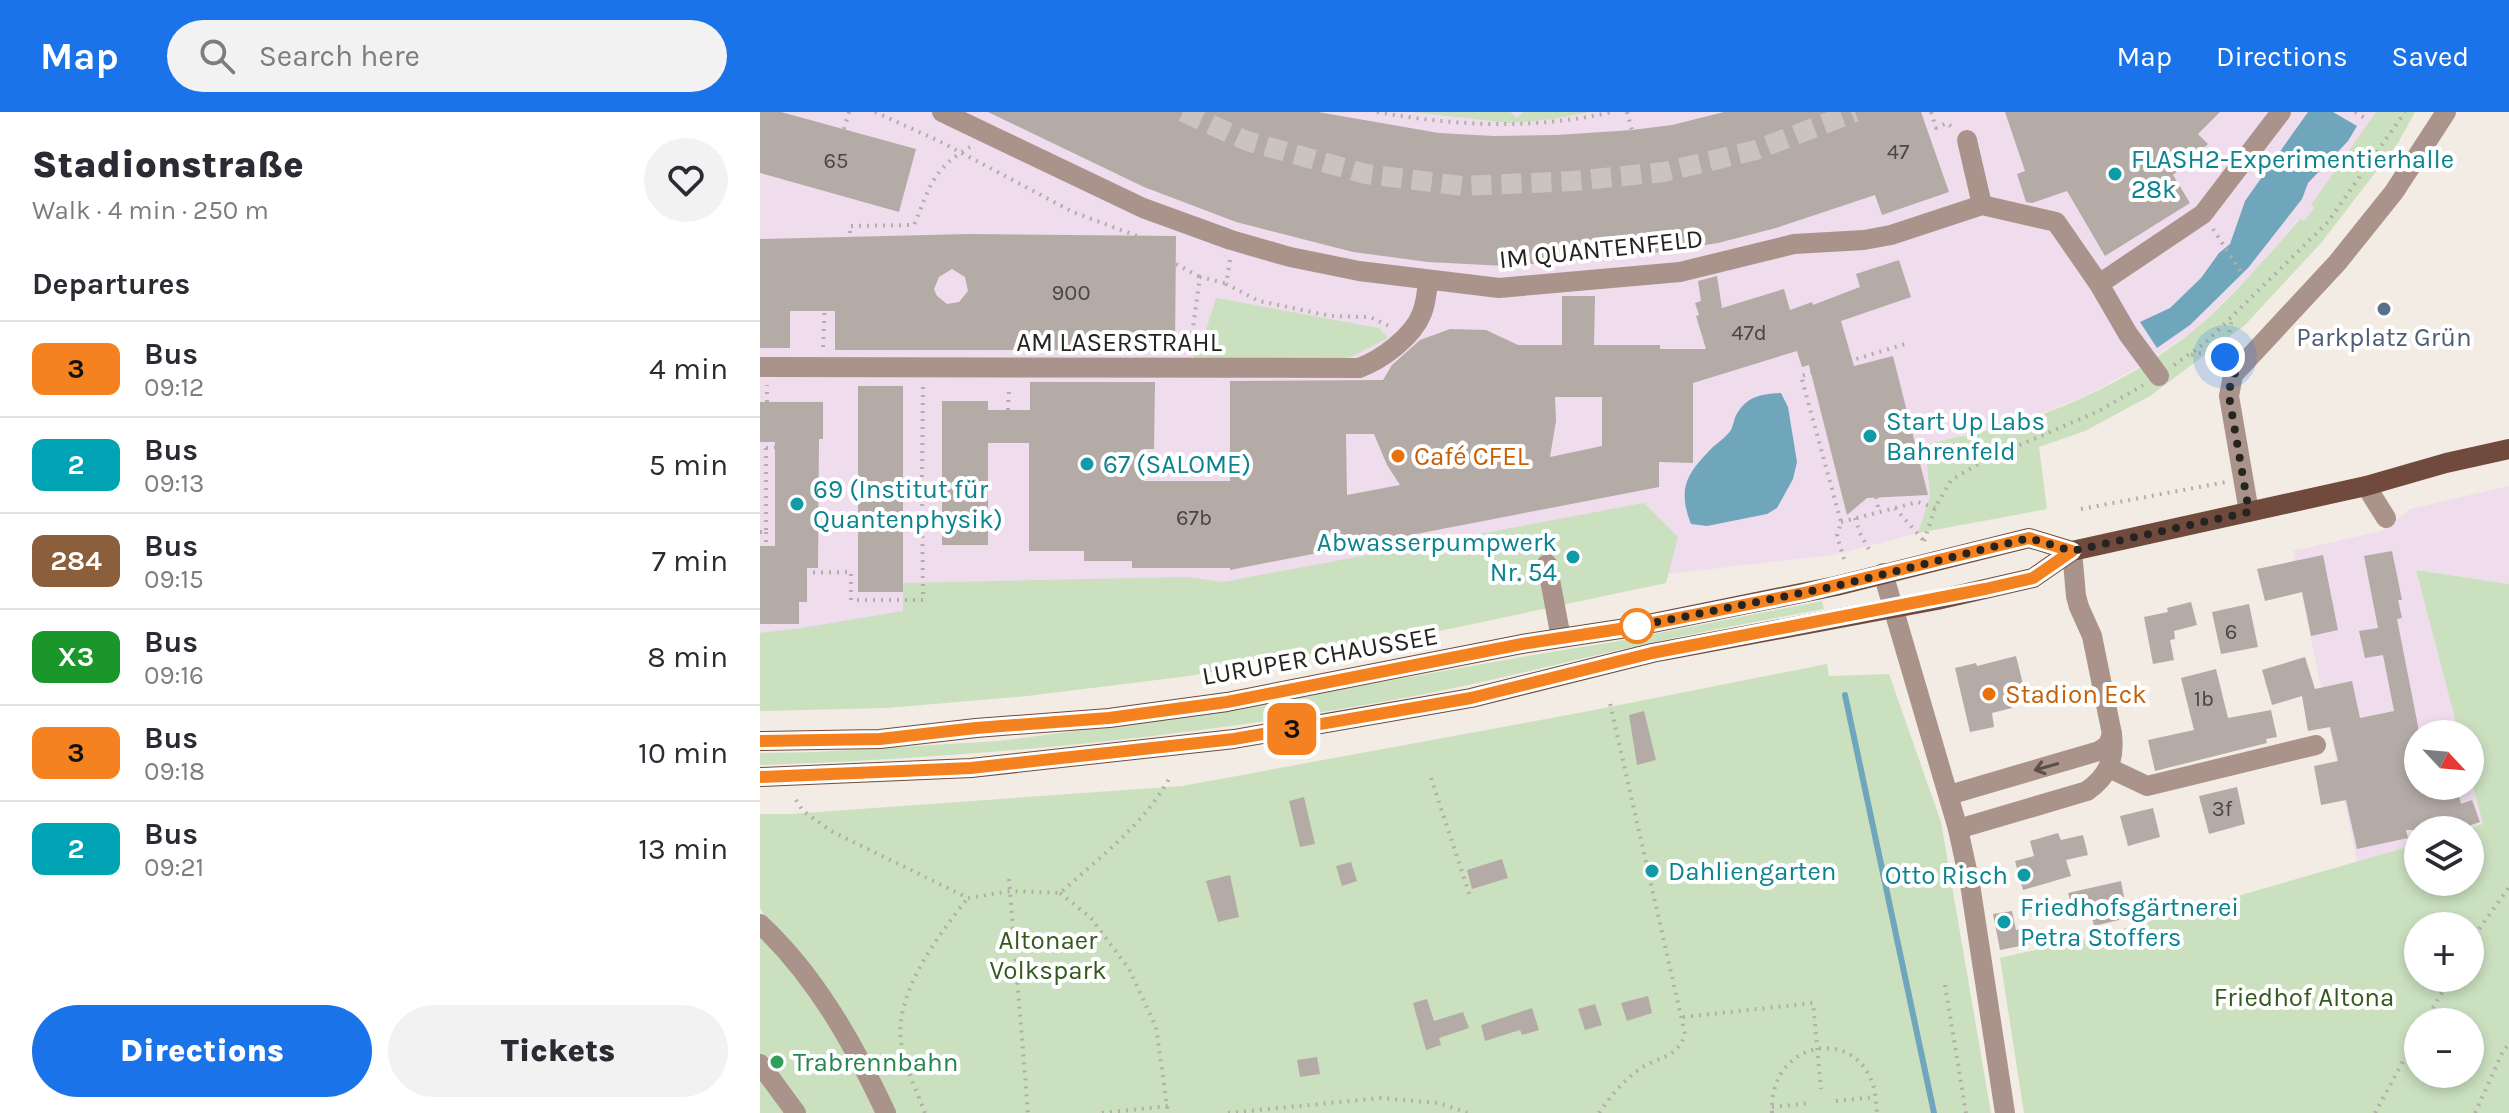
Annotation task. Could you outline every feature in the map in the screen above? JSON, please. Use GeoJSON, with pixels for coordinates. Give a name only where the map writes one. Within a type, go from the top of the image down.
{"type":"FeatureCollection","features":[{"type":"Feature","properties":{"kind":"main road"},"geometry":{"type":"LineString","coordinates":[[760,777],[971,768],[1234,739],[1471,698],[1652,653],[2033,578],[2072,551],[2366,486],[2509,449]]}},
{"type":"Feature","properties":{"kind":"main road","name":"LURUPER CHAUSSEE"},"geometry":{"type":"LineString","coordinates":[[760,741],[880,739],[1109,718],[1227,702],[1804,593],[2029,538],[2072,551]]}},
{"type":"Feature","properties":{"kind":"street","name":"IM QUANTENFELD"},"geometry":{"type":"LineString","coordinates":[[942,112],[1143,208],[1234,235],[1290,257],[1360,262],[1428,281],[1499,288],[1680,272],[1778,238],[1864,240],[1891,235],[1982,205]]}},
{"type":"Feature","properties":{"kind":"street"},"geometry":{"type":"LineString","coordinates":[[2099,284],[2203,214],[2281,112]]}},
{"type":"Feature","properties":{"kind":"street"},"geometry":{"type":"LineString","coordinates":[[2249,512],[2229,396],[2236,366],[2337,263],[2394,192],[2446,112]]}},
{"type":"Feature","properties":{"kind":"street"},"geometry":{"type":"LineString","coordinates":[[1967,140],[1982,205],[2056,222],[2099,284],[2128,334],[2159,376]]}},
{"type":"Feature","properties":{"kind":"street","name":"AM LASERSTRAHL"},"geometry":{"type":"LineString","coordinates":[[760,367],[1359,368],[1383,357],[1419,320],[1428,281]]}},
{"type":"Feature","properties":{"kind":"street"},"geometry":{"type":"LineString","coordinates":[[2366,486],[2386,518]]}},
{"type":"Feature","properties":{"kind":"street"},"geometry":{"type":"LineString","coordinates":[[1958,829],[2087,791],[2100,781],[2109,768],[2114,750],[2112,734],[2092,636],[2079,607],[2072,551]]}},
{"type":"Feature","properties":{"kind":"street"},"geometry":{"type":"LineString","coordinates":[[1547,564],[1561,638]]}},
{"type":"Feature","properties":{"kind":"street"},"geometry":{"type":"LineString","coordinates":[[1883,573],[1958,829],[1970,884],[2005,1113]]}},
{"type":"Feature","properties":{"kind":"street"},"geometry":{"type":"LineString","coordinates":[[1949,795],[2099,751],[2108,745],[2112,734]]}},
{"type":"Feature","properties":{"kind":"street"},"geometry":{"type":"LineString","coordinates":[[2109,768],[2147,786],[2316,745]]}},
{"type":"Feature","properties":{"kind":"street"},"geometry":{"type":"LineString","coordinates":[[760,924],[779,941],[824,1001],[855,1048],[886,1113]]}},
{"type":"Feature","properties":{"kind":"street"},"geometry":{"type":"LineString","coordinates":[[760,1064],[796,1113]]}},
{"type":"Feature","properties":{"kind":"path"},"geometry":{"type":"LineString","coordinates":[[844,129],[849,112]]}},
{"type":"Feature","properties":{"kind":"path"},"geometry":{"type":"LineString","coordinates":[[875,112],[1073,212],[1137,236]]}},
{"type":"Feature","properties":{"kind":"path"},"geometry":{"type":"LineString","coordinates":[[1377,112],[1457,122],[1524,125],[1574,121],[1612,112]]}},
{"type":"Feature","properties":{"kind":"path"},"geometry":{"type":"LineString","coordinates":[[1627,112],[1632,130]]}},
{"type":"Feature","properties":{"kind":"path"},"geometry":{"type":"LineString","coordinates":[[1931,112],[1936,128],[1947,123]]}},
{"type":"Feature","properties":{"kind":"path"},"geometry":{"type":"LineString","coordinates":[[2355,112],[2368,120]]}},
{"type":"Feature","properties":{"kind":"path"},"geometry":{"type":"LineString","coordinates":[[1895,508],[1924,541],[1935,508],[1951,480],[1985,460],[2099,411],[2159,376],[2205,343],[2328,222],[2405,112]]}},
{"type":"Feature","properties":{"kind":"path"},"geometry":{"type":"LineString","coordinates":[[850,249],[850,226],[914,225],[927,189],[937,172],[960,153],[990,136]]}},
{"type":"Feature","properties":{"kind":"path"},"geometry":{"type":"LineString","coordinates":[[1226,284],[1234,235]]}},
{"type":"Feature","properties":{"kind":"path"},"geometry":{"type":"LineString","coordinates":[[2224,245],[2243,275]]}},
{"type":"Feature","properties":{"kind":"path"},"geometry":{"type":"LineString","coordinates":[[760,285],[786,247],[841,261]]}},
{"type":"Feature","properties":{"kind":"path"},"geometry":{"type":"LineString","coordinates":[[760,294],[769,305],[840,302],[851,308],[863,326],[886,327],[885,261],[863,254],[863,248]]}},
{"type":"Feature","properties":{"kind":"path"},"geometry":{"type":"LineString","coordinates":[[823,342],[825,302],[845,249],[910,249],[940,257],[969,271],[971,297],[965,307],[965,346]]}},
{"type":"Feature","properties":{"kind":"path"},"geometry":{"type":"LineString","coordinates":[[910,249],[918,259],[927,286],[918,305],[922,322],[947,332],[965,332]]}},
{"type":"Feature","properties":{"kind":"path"},"geometry":{"type":"LineString","coordinates":[[1176,264],[1259,301],[1331,316],[1370,317],[1388,326],[1402,339]]}},
{"type":"Feature","properties":{"kind":"path"},"geometry":{"type":"LineString","coordinates":[[1187,367],[1200,277]]}},
{"type":"Feature","properties":{"kind":"path"},"geometry":{"type":"LineString","coordinates":[[2233,316],[2229,343],[2236,366]]}},
{"type":"Feature","properties":{"kind":"path"},"geometry":{"type":"LineString","coordinates":[[1844,559],[1837,536],[1841,522],[1801,376],[1905,344]]}},
{"type":"Feature","properties":{"kind":"path"},"geometry":{"type":"LineString","coordinates":[[2188,355],[2207,352],[2225,357],[2236,366]]}},
{"type":"Feature","properties":{"kind":"path"},"geometry":{"type":"LineString","coordinates":[[922,477],[923,367]]}},
{"type":"Feature","properties":{"kind":"path"},"geometry":{"type":"LineString","coordinates":[[766,568],[763,532],[766,445],[784,447]]}},
{"type":"Feature","properties":{"kind":"path"},"geometry":{"type":"LineString","coordinates":[[2081,509],[2243,478]]}},
{"type":"Feature","properties":{"kind":"path"},"geometry":{"type":"LineString","coordinates":[[783,559],[783,573],[851,572],[851,600],[923,600],[922,493]]}},
{"type":"Feature","properties":{"kind":"path"},"geometry":{"type":"LineString","coordinates":[[1876,497],[1879,512]]}},
{"type":"Feature","properties":{"kind":"path"},"geometry":{"type":"LineString","coordinates":[[1841,522],[1918,502],[1935,508]]}},
{"type":"Feature","properties":{"kind":"path"},"geometry":{"type":"LineString","coordinates":[[1855,518],[1871,553]]}},
{"type":"Feature","properties":{"kind":"path"},"geometry":{"type":"LineString","coordinates":[[766,559],[794,561],[796,577]]}},
{"type":"Feature","properties":{"kind":"path"},"geometry":{"type":"LineString","coordinates":[[1599,1113],[1629,1077],[1651,1062],[1676,1052],[1685,1034],[1609,699]]}},
{"type":"Feature","properties":{"kind":"path"},"geometry":{"type":"LineString","coordinates":[[1060,893],[1118,842],[1151,807],[1171,775]]}},
{"type":"Feature","properties":{"kind":"path"},"geometry":{"type":"LineString","coordinates":[[1431,778],[1471,899]]}},
{"type":"Feature","properties":{"kind":"path"},"geometry":{"type":"LineString","coordinates":[[796,800],[803,811],[831,831],[968,898],[1011,891],[1060,893],[1091,918],[1129,969],[1156,1027],[1168,1113]]}},
{"type":"Feature","properties":{"kind":"path"},"geometry":{"type":"LineString","coordinates":[[1009,879],[1028,1113]]}},
{"type":"Feature","properties":{"kind":"path"},"geometry":{"type":"LineString","coordinates":[[2484,922],[2509,887]]}},
{"type":"Feature","properties":{"kind":"path"},"geometry":{"type":"LineString","coordinates":[[925,1113],[901,1043],[903,1012],[929,951],[968,898]]}},
{"type":"Feature","properties":{"kind":"path"},"geometry":{"type":"LineString","coordinates":[[1945,985],[1966,1113]]}},
{"type":"Feature","properties":{"kind":"path"},"geometry":{"type":"LineString","coordinates":[[1683,1017],[1813,1003],[1821,1089]]}},
{"type":"Feature","properties":{"kind":"path"},"geometry":{"type":"LineString","coordinates":[[2475,1113],[2509,1044]]}},
{"type":"Feature","properties":{"kind":"path"},"geometry":{"type":"LineString","coordinates":[[1811,1103],[1772,1110],[1772,1091],[1777,1077],[1794,1058],[1818,1049],[1841,1051],[1864,1068],[1872,1081],[1877,1113]]}},
{"type":"Feature","properties":{"kind":"path"},"geometry":{"type":"LineString","coordinates":[[2375,1113],[2404,1060]]}},
{"type":"Feature","properties":{"kind":"path"},"geometry":{"type":"LineString","coordinates":[[1836,1101],[1875,1097]]}},
{"type":"Feature","properties":{"kind":"path"},"geometry":{"type":"LineString","coordinates":[[1228,1113],[1380,1098],[1439,1103],[1468,1113]]}},
{"type":"Feature","properties":{"kind":"path"},"geometry":{"type":"LineString","coordinates":[[1102,1113],[1168,1106]]}},
{"type":"Feature","properties":{"kind":"shaded area"},"geometry":{"type":"Polygon","coordinates":[[[760,112],[2376,112],[2311,206],[2314,208],[2304,222],[2299,219],[2252,274],[2194,330],[2149,361],[2089,394],[2031,418],[1925,445],[1930,496],[1918,533],[1833,555],[760,678],[760,112]]]}},
{"type":"Feature","properties":{"kind":"shaded area"},"geometry":{"type":"Polygon","coordinates":[[[2509,486],[2509,584],[2416,570],[2455,720],[2404,720],[2404,800],[2477,800],[2481,816],[2404,816],[2404,848],[2357,862],[2293,551],[2382,531],[2410,509],[2509,486]]]}},
{"type":"Feature","properties":{"kind":"green space"},"geometry":{"type":"Polygon","coordinates":[[[1412,112],[1510,112],[1517,118],[1523,112],[1590,112],[1510,123],[1412,112]]]}},
{"type":"Feature","properties":{"kind":"green space"},"geometry":{"type":"Polygon","coordinates":[[[2376,112],[2415,112],[2398,143],[2321,243],[2245,325],[2150,396],[2085,431],[2039,447],[2047,509],[1918,533],[1930,496],[1925,445],[2006,426],[2053,410],[2117,381],[2176,344],[2236,291],[2300,219],[2304,221],[2314,208],[2311,205],[2376,112]]]}},
{"type":"Feature","properties":{"kind":"green space"},"geometry":{"type":"Polygon","coordinates":[[[1216,298],[1379,328],[1388,338],[1351,357],[1329,360],[1196,359],[1193,355],[1207,327],[1216,298]]]}},
{"type":"Feature","properties":{"kind":"green space"},"geometry":{"type":"Polygon","coordinates":[[[1644,503],[1678,537],[1666,583],[1430,633],[1189,676],[1027,696],[887,708],[760,711],[760,633],[903,611],[903,583],[1186,577],[1223,582],[1644,503]]]}},
{"type":"Feature","properties":{"kind":"green space","name":"Friedhof Altona"},"geometry":{"type":"Polygon","coordinates":[[[2416,570],[2509,584],[2509,1113],[2024,1113],[2000,958],[2098,936],[2404,848],[2404,896],[2484,896],[2484,816],[2481,816],[2477,800],[2484,800],[2484,720],[2455,720],[2416,570]]]}},
{"type":"Feature","properties":{"kind":"green space"},"geometry":{"type":"Polygon","coordinates":[[[1822,601],[1824,609],[1672,638],[1440,691],[1248,724],[1005,751],[760,765],[760,753],[999,741],[1198,715],[1613,642],[1822,601]]]}},
{"type":"Feature","properties":{"kind":"green space","name":"Altonaer Volkspark"},"geometry":{"type":"Polygon","coordinates":[[[1827,664],[1829,676],[1889,674],[1941,822],[1991,1113],[760,1113],[760,932],[767,922],[760,908],[760,814],[1182,786],[1827,664]]]}},
{"type":"Feature","properties":{"kind":"water"},"geometry":{"type":"Polygon","coordinates":[[[2308,112],[2333,112],[2357,126],[2348,141],[2308,183],[2302,199],[2248,268],[2190,325],[2157,348],[2140,322],[2170,308],[2230,244],[2245,201],[2308,112]]]}},
{"type":"Feature","properties":{"kind":"water"},"geometry":{"type":"Polygon","coordinates":[[[1781,393],[1788,407],[1797,462],[1793,479],[1777,508],[1767,514],[1707,526],[1691,524],[1685,491],[1691,473],[1729,432],[1746,402],[1762,395],[1781,393]]]}},
{"type":"Feature","properties":{"kind":"building"},"geometry":{"type":"Polygon","coordinates":[[[760,112],[781,112],[916,149],[899,212],[760,173],[760,112]]]}},
{"type":"Feature","properties":{"kind":"building"},"geometry":{"type":"Polygon","coordinates":[[[988,112],[1318,112],[1439,133],[1494,136],[1632,130],[1672,125],[1724,112],[1921,112],[1949,192],[1882,215],[1875,195],[1776,228],[1718,243],[1641,255],[1506,266],[1428,262],[1353,252],[1236,222],[1144,187],[988,112]]]}},
{"type":"Feature","properties":{"kind":"building","name":"FLASH2-Experimentierhalle 28k"},"geometry":{"type":"Polygon","coordinates":[[[2005,112],[2220,112],[2198,134],[2208,144],[2173,175],[2190,203],[2105,256],[2067,191],[2032,203],[2026,202],[2017,174],[2025,171],[2005,112]]]}},
{"type":"Feature","properties":{"kind":"building"},"geometry":{"type":"Polygon","coordinates":[[[969,234],[1176,236],[1175,350],[835,350],[835,311],[790,311],[790,348],[760,348],[760,239],[969,234]],[[952,269],[939,277],[934,289],[937,296],[947,304],[959,302],[968,291],[965,277],[952,269]]]}},
{"type":"Feature","properties":{"kind":"building"},"geometry":{"type":"Polygon","coordinates":[[[1899,260],[1911,297],[1841,321],[1854,366],[1893,356],[1928,495],[1867,498],[1847,515],[1809,365],[1802,367],[1797,351],[1693,383],[1693,463],[1659,462],[1659,487],[1230,570],[1132,568],[1132,561],[1084,561],[1084,551],[1029,551],[1029,443],[988,443],[988,545],[942,545],[942,401],[988,401],[988,410],[1030,410],[1030,382],[1155,382],[1154,449],[1144,449],[1144,481],[1230,481],[1230,381],[1383,380],[1392,365],[1420,340],[1450,329],[1486,330],[1518,345],[1562,345],[1562,296],[1595,296],[1594,345],[1706,349],[1696,316],[1699,315],[1695,303],[1701,301],[1698,281],[1717,276],[1722,308],[1784,289],[1790,310],[1812,302],[1813,305],[1860,287],[1856,274],[1899,260]],[[1555,397],[1556,421],[1550,457],[1602,446],[1602,397],[1555,397]],[[1346,434],[1347,495],[1400,485],[1387,465],[1374,434],[1346,434]]]}},
{"type":"Feature","properties":{"kind":"building"},"geometry":{"type":"Polygon","coordinates":[[[858,386],[903,386],[903,592],[858,592],[858,386]]]}},
{"type":"Feature","properties":{"kind":"building","name":"69 (Institut für Quantenphysik)"},"geometry":{"type":"Polygon","coordinates":[[[760,402],[823,402],[823,439],[819,439],[818,568],[807,568],[807,602],[799,602],[799,624],[760,624],[760,546],[775,546],[775,442],[760,442],[760,402]]]}},
{"type":"Feature","properties":{"kind":"building"},"geometry":{"type":"Polygon","coordinates":[[[2392,551],[2402,600],[2398,600],[2402,618],[2397,619],[2417,720],[2404,720],[2404,800],[2460,800],[2461,804],[2472,800],[2478,816],[2404,816],[2404,839],[2357,849],[2346,800],[2321,805],[2314,766],[2338,761],[2330,727],[2308,731],[2302,696],[2272,705],[2262,670],[2305,657],[2315,689],[2352,681],[2360,718],[2394,711],[2383,655],[2365,658],[2359,631],[2378,628],[2364,556],[2392,551]]]}},
{"type":"Feature","properties":{"kind":"building"},"geometry":{"type":"Polygon","coordinates":[[[2323,555],[2338,630],[2311,636],[2302,592],[2265,601],[2257,569],[2323,555]]]}},
{"type":"Feature","properties":{"kind":"building"},"geometry":{"type":"Polygon","coordinates":[[[2191,602],[2197,625],[2174,631],[2175,639],[2170,640],[2174,660],[2153,664],[2144,617],[2168,612],[2167,608],[2191,602]]]}},
{"type":"Feature","properties":{"kind":"building"},"geometry":{"type":"Polygon","coordinates":[[[2249,604],[2258,647],[2221,654],[2212,612],[2249,604]]]}},
{"type":"Feature","properties":{"kind":"building","name":"Stadion Eck"},"geometry":{"type":"Polygon","coordinates":[[[2016,656],[2025,692],[2009,696],[2012,708],[1992,713],[1994,727],[1970,732],[1955,668],[2016,656]]]}},
{"type":"Feature","properties":{"kind":"building"},"geometry":{"type":"Polygon","coordinates":[[[2216,669],[2228,718],[2271,710],[2277,737],[2266,739],[2267,743],[2155,771],[2148,740],[2194,730],[2181,678],[2216,669]]]}},
{"type":"Feature","properties":{"kind":"building"},"geometry":{"type":"Polygon","coordinates":[[[1644,711],[1656,760],[1637,765],[1629,715],[1644,711]]]}},
{"type":"Feature","properties":{"kind":"building"},"geometry":{"type":"Polygon","coordinates":[[[2237,787],[2245,824],[2209,834],[2199,796],[2237,787]]]}},
{"type":"Feature","properties":{"kind":"building"},"geometry":{"type":"Polygon","coordinates":[[[1304,797],[1315,844],[1300,847],[1289,801],[1304,797]]]}},
{"type":"Feature","properties":{"kind":"building"},"geometry":{"type":"Polygon","coordinates":[[[2153,808],[2160,837],[2128,846],[2120,816],[2153,808]]]}},
{"type":"Feature","properties":{"kind":"building"},"geometry":{"type":"Polygon","coordinates":[[[2058,833],[2061,840],[2083,835],[2088,855],[2066,860],[2071,876],[2023,890],[2015,861],[2034,856],[2030,841],[2058,833]]]}},
{"type":"Feature","properties":{"kind":"building"},"geometry":{"type":"Polygon","coordinates":[[[1502,859],[1508,878],[1472,889],[1467,870],[1502,859]]]}},
{"type":"Feature","properties":{"kind":"building"},"geometry":{"type":"Polygon","coordinates":[[[1351,862],[1357,881],[1342,886],[1336,866],[1351,862]]]}},
{"type":"Feature","properties":{"kind":"building"},"geometry":{"type":"Polygon","coordinates":[[[1230,875],[1239,917],[1218,922],[1206,881],[1230,875]]]}},
{"type":"Feature","properties":{"kind":"building"},"geometry":{"type":"Polygon","coordinates":[[[2121,881],[2124,897],[2117,898],[2119,920],[2094,926],[2089,904],[2092,903],[2072,907],[2068,893],[2121,881]]]}},
{"type":"Feature","properties":{"kind":"building"},"geometry":{"type":"Polygon","coordinates":[[[2012,911],[2016,930],[2027,927],[2030,944],[2000,950],[1993,914],[2012,911]]]}},
{"type":"Feature","properties":{"kind":"building"},"geometry":{"type":"Polygon","coordinates":[[[1648,996],[1652,1013],[1627,1021],[1621,1003],[1648,996]]]}},
{"type":"Feature","properties":{"kind":"building"},"geometry":{"type":"Polygon","coordinates":[[[1427,999],[1434,1021],[1463,1012],[1469,1028],[1439,1038],[1441,1045],[1426,1050],[1413,1003],[1427,999]]]}},
{"type":"Feature","properties":{"kind":"building"},"geometry":{"type":"Polygon","coordinates":[[[1595,1004],[1602,1025],[1585,1030],[1578,1009],[1595,1004]]]}},
{"type":"Feature","properties":{"kind":"building"},"geometry":{"type":"Polygon","coordinates":[[[1532,1008],[1539,1030],[1522,1035],[1520,1030],[1485,1041],[1481,1025],[1532,1008]]]}},
{"type":"Feature","properties":{"kind":"building"},"geometry":{"type":"Polygon","coordinates":[[[1317,1057],[1320,1074],[1300,1077],[1297,1060],[1317,1057]]]}},
{"type":"Feature","properties":{"kind":"waterway"},"geometry":{"type":"LineString","coordinates":[[1845,695],[1934,1113]]}},
{"type":"Feature","properties":{"kind":"tunnel"},"geometry":{"type":"LineString","coordinates":[[1183,112],[1247,141],[1366,174],[1463,186],[1573,181],[1664,172],[1756,150],[1855,112]]}},
{"type":"Feature","properties":{"kind":"bus line","name":"3"},"geometry":{"type":"LineString","coordinates":[[760,741],[880,739],[1109,718],[1227,702],[1804,593],[2029,538],[2072,551],[2033,578],[1937,600],[1652,653],[1471,698],[1234,739],[971,768],[760,777]]}},
{"type":"Feature","properties":{"kind":"place","name":"FLASH2-Experimentierhalle 28k"},"geometry":{"type":"Point","coordinates":[2115,174]}},
{"type":"Feature","properties":{"kind":"place","name":"Parkplatz Grün"},"geometry":{"type":"Point","coordinates":[2384,309]}},
{"type":"Feature","properties":{"kind":"place","name":"Start Up Labs Bahrenfeld"},"geometry":{"type":"Point","coordinates":[1870,436]}},
{"type":"Feature","properties":{"kind":"place","name":"Café CFEL"},"geometry":{"type":"Point","coordinates":[1398,456]}},
{"type":"Feature","properties":{"kind":"place","name":"67 (SALOME)"},"geometry":{"type":"Point","coordinates":[1087,464]}},
{"type":"Feature","properties":{"kind":"place","name":"69 (Institut für Quantenphysik)"},"geometry":{"type":"Point","coordinates":[797,504]}},
{"type":"Feature","properties":{"kind":"place","name":"Abwasserpumpwerk Nr. 54"},"geometry":{"type":"Point","coordinates":[1573,557]}},
{"type":"Feature","properties":{"kind":"place","name":"Stadion Eck"},"geometry":{"type":"Point","coordinates":[1989,694]}},
{"type":"Feature","properties":{"kind":"place","name":"Dahliengarten"},"geometry":{"type":"Point","coordinates":[1652,871]}},
{"type":"Feature","properties":{"kind":"place","name":"Otto Risch"},"geometry":{"type":"Point","coordinates":[2024,875]}},
{"type":"Feature","properties":{"kind":"place","name":"Friedhofsgärtnerei Petra Stoffers"},"geometry":{"type":"Point","coordinates":[2004,922]}},
{"type":"Feature","properties":{"kind":"place","name":"Trabrennbahn"},"geometry":{"type":"Point","coordinates":[777,1062]}},
{"type":"Feature","properties":{"kind":"route"},"geometry":{"type":"LineString","coordinates":[[1637,626],[1633,627],[1836,586],[2029,538],[2072,551],[2249,512],[2229,396],[2233,375],[2239,368],[2225,357]]}}]}
